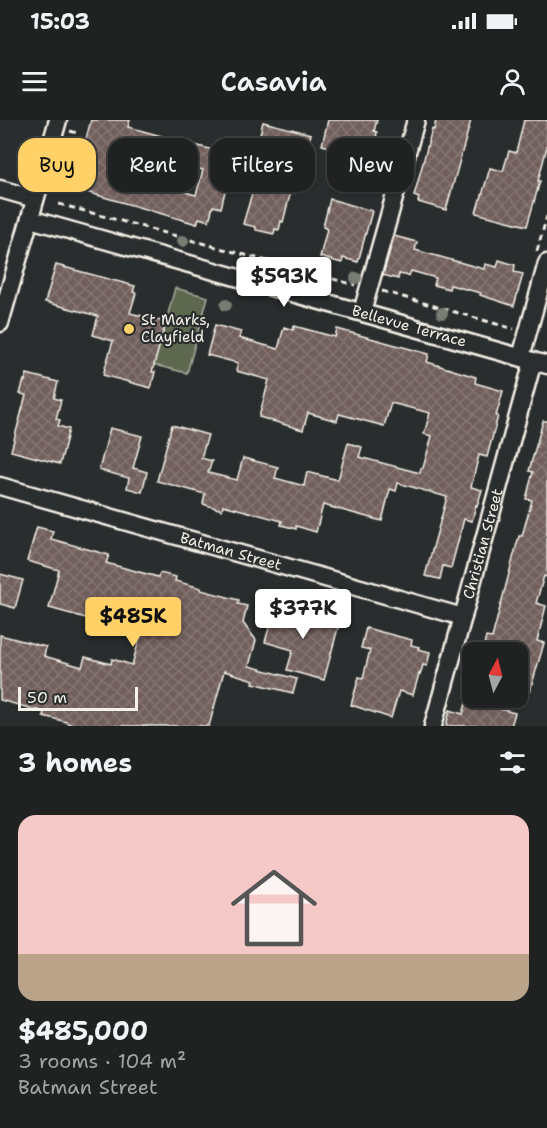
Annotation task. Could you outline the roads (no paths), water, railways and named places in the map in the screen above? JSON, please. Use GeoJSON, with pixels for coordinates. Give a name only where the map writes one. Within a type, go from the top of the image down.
{"type":"FeatureCollection","features":[{"type":"Feature","properties":{"kind":"street"},"geometry":{"type":"LineString","coordinates":[[362,312],[416,120]]}},
{"type":"Feature","properties":{"kind":"street"},"geometry":{"type":"LineString","coordinates":[[0,323],[35,199],[64,126]]}},
{"type":"Feature","properties":{"kind":"street"},"geometry":{"type":"LineString","coordinates":[[0,189],[35,199]]}},
{"type":"Feature","properties":{"kind":"street","name":"Bellevue Terrace"},"geometry":{"type":"LineString","coordinates":[[30,219],[534,361]]}},
{"type":"Feature","properties":{"kind":"street","name":"Christian Street"},"geometry":{"type":"LineString","coordinates":[[433,726],[534,361],[547,263]]}},
{"type":"Feature","properties":{"kind":"street","name":"Batman Street"},"geometry":{"type":"LineString","coordinates":[[0,486],[463,616]]}},
{"type":"Feature","properties":{"kind":"place","name":"St Marks, Clayfield"},"geometry":{"type":"Point","coordinates":[129,329]}}]}
